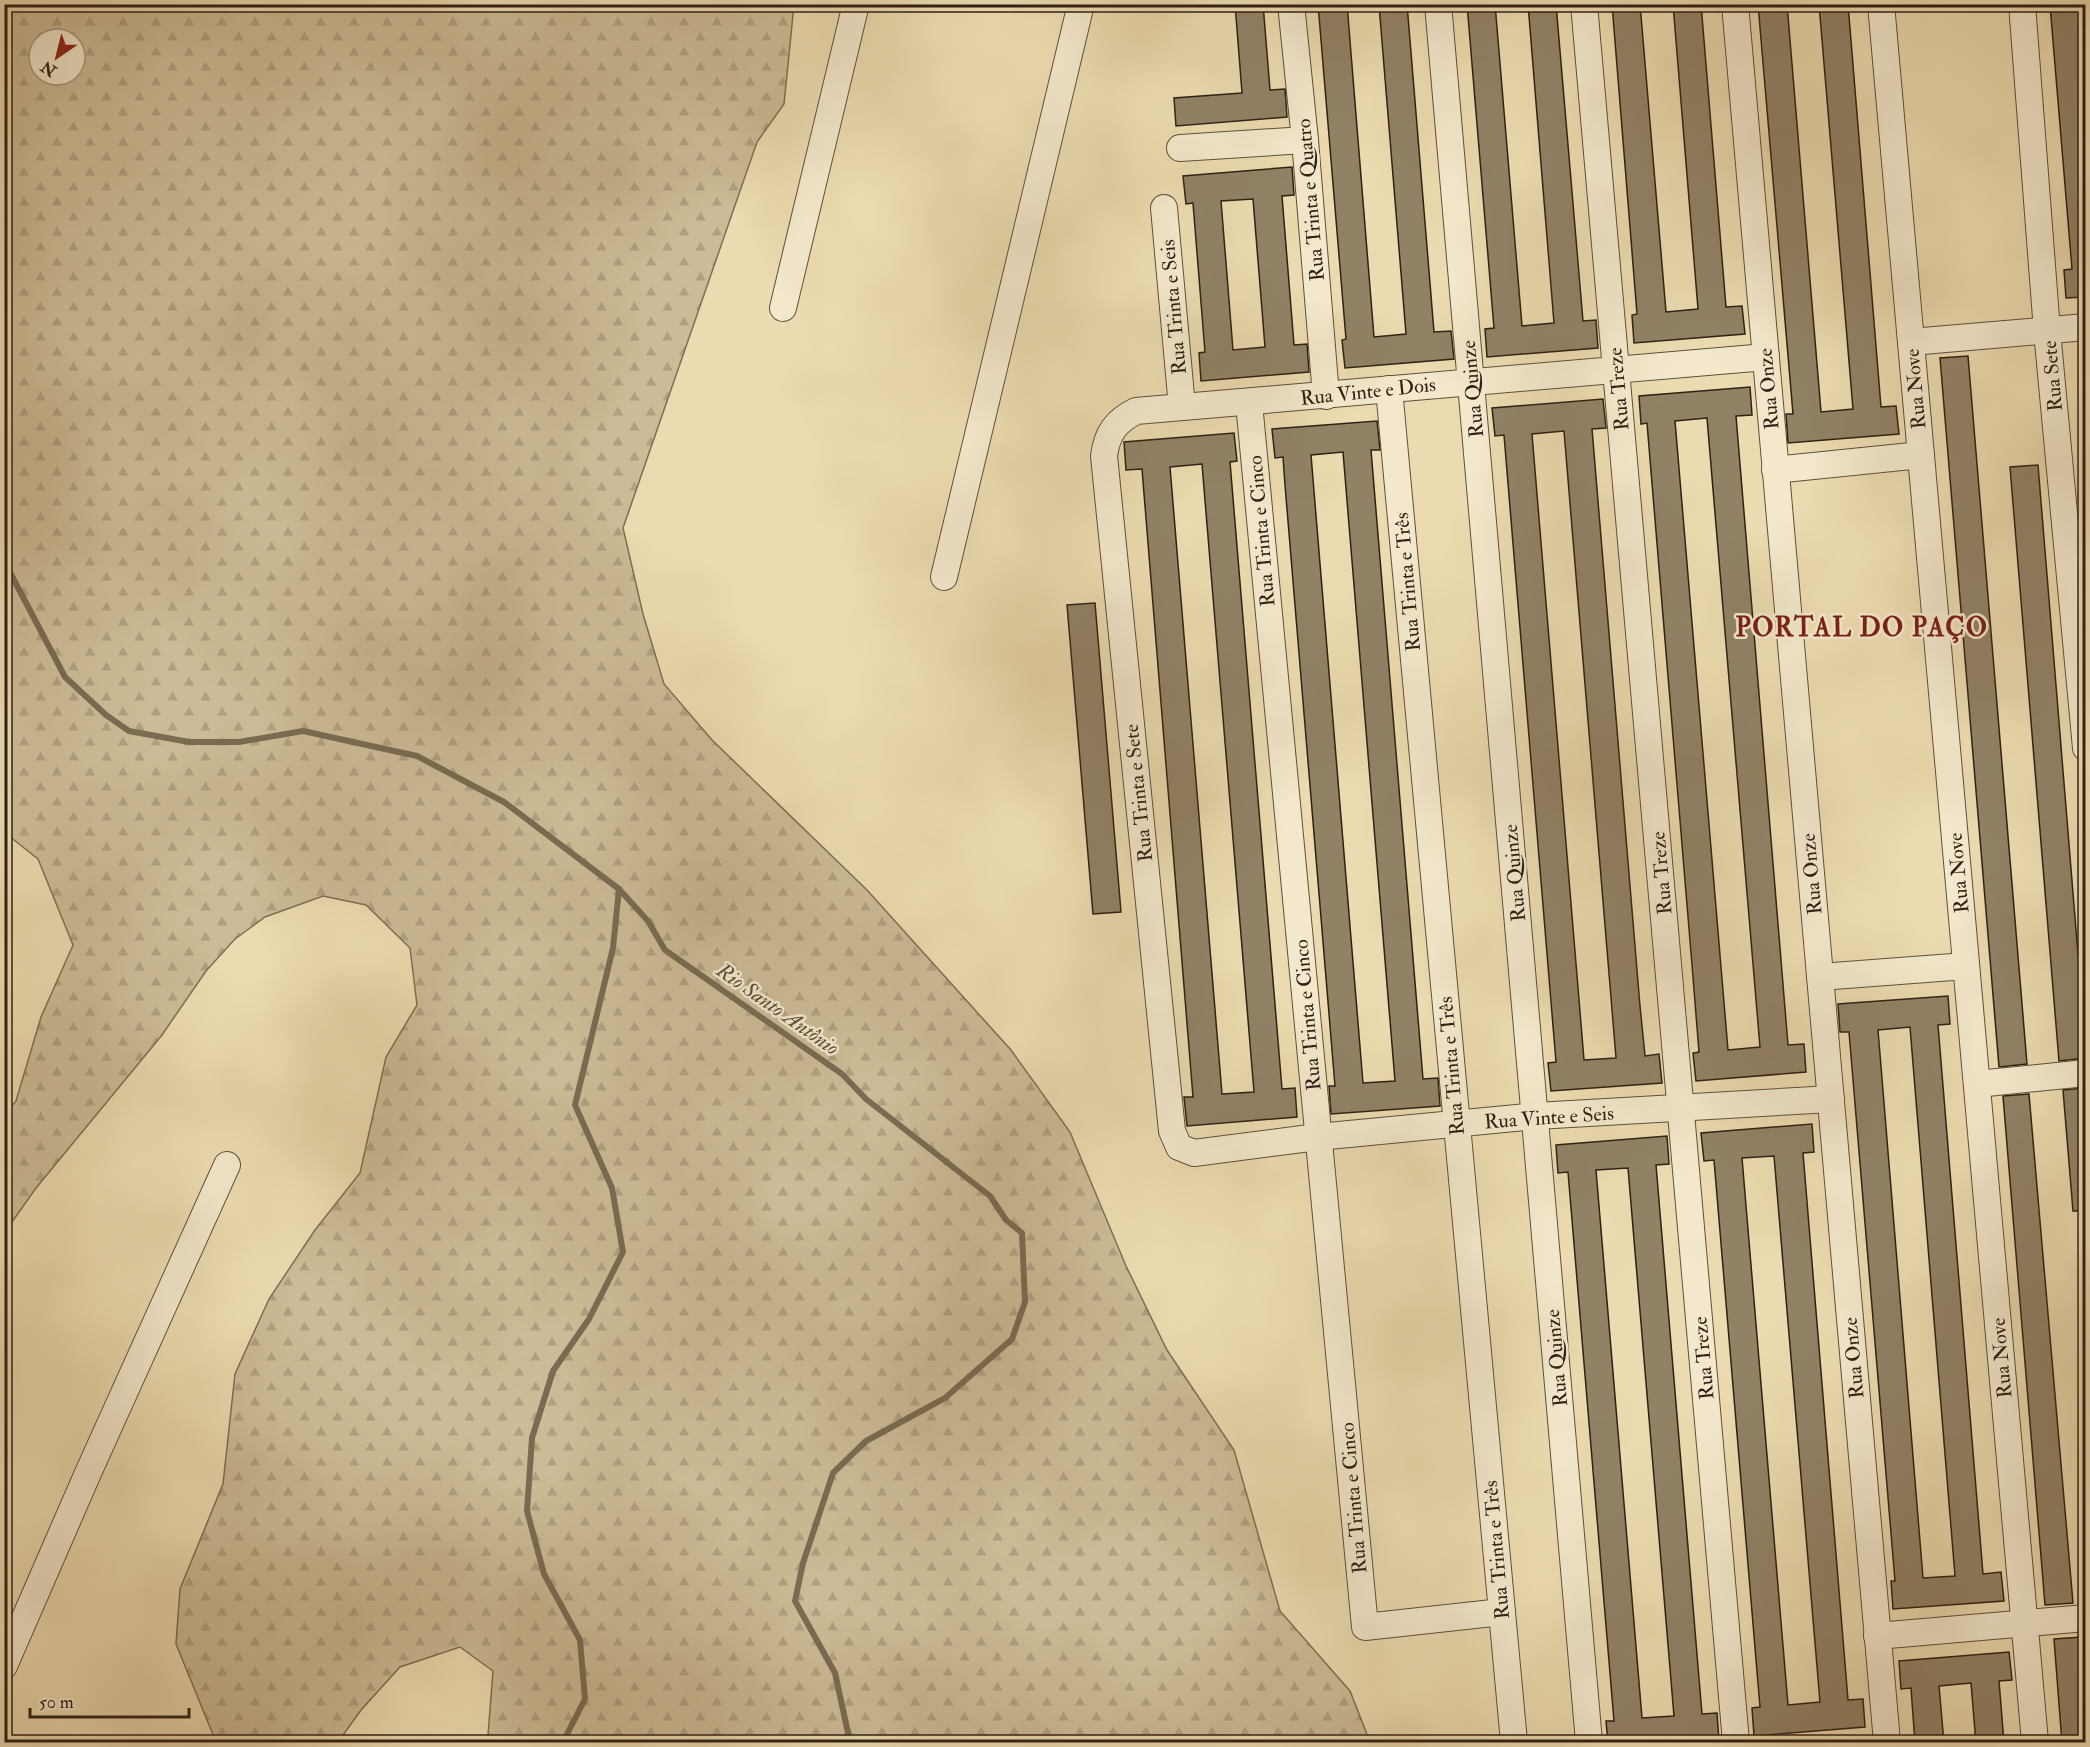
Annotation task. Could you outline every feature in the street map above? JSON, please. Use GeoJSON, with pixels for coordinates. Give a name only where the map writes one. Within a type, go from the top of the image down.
{"type":"FeatureCollection","features":[{"type":"Feature","properties":{"kind":"street"},"geometry":{"type":"LineString","coordinates":[[783,308],[856,4]]}},
{"type":"Feature","properties":{"kind":"street"},"geometry":{"type":"LineString","coordinates":[[944,577],[1081,4]]}},
{"type":"Feature","properties":{"kind":"street","name":"Rua Trinta e Quatro"},"geometry":{"type":"LineString","coordinates":[[1291,4],[1305,140],[1326,396]]}},
{"type":"Feature","properties":{"kind":"street","name":"Rua Quinze"},"geometry":{"type":"LineString","coordinates":[[1438,4],[1589,1743]]}},
{"type":"Feature","properties":{"kind":"street","name":"Rua Treze"},"geometry":{"type":"LineString","coordinates":[[1584,4],[1736,1743]]}},
{"type":"Feature","properties":{"kind":"street","name":"Rua Onze"},"geometry":{"type":"LineString","coordinates":[[1735,4],[1887,1743]]}},
{"type":"Feature","properties":{"kind":"street","name":"Rua Nove"},"geometry":{"type":"LineString","coordinates":[[1881,4],[2036,1743]]}},
{"type":"Feature","properties":{"kind":"street","name":"Rua Sete"},"geometry":{"type":"LineString","coordinates":[[2022,4],[2085,748]]}},
{"type":"Feature","properties":{"kind":"street"},"geometry":{"type":"LineString","coordinates":[[1180,148],[1305,140]]}},
{"type":"Feature","properties":{"kind":"street","name":"Rua Trinta e Seis"},"geometry":{"type":"LineString","coordinates":[[1164,208],[1182,407]]}},
{"type":"Feature","properties":{"kind":"street"},"geometry":{"type":"LineString","coordinates":[[1911,342],[2085,327]]}},
{"type":"Feature","properties":{"kind":"street","name":"Rua Vinte e Dois"},"geometry":{"type":"LineString","coordinates":[[1104,456],[1106,440],[1114,426],[1124,417],[1136,411],[1766,357]]}},
{"type":"Feature","properties":{"kind":"street","name":"Rua Trinta e Três"},"geometry":{"type":"LineString","coordinates":[[1389,389],[1514,1743]]}},
{"type":"Feature","properties":{"kind":"street","name":"Rua Trinta e Cinco"},"geometry":{"type":"LineString","coordinates":[[1249,403],[1365,1627],[1502,1612]]}},
{"type":"Feature","properties":{"kind":"street"},"geometry":{"type":"LineString","coordinates":[[1776,470],[1921,455]]}},
{"type":"Feature","properties":{"kind":"street","name":"Rua Trinta e Sete"},"geometry":{"type":"LineString","coordinates":[[1104,456],[1173,1131]]}},
{"type":"Feature","properties":{"kind":"street"},"geometry":{"type":"LineString","coordinates":[[1820,977],[1966,966]]}},
{"type":"Feature","properties":{"kind":"street"},"geometry":{"type":"LineString","coordinates":[[1977,1084],[2085,1073]]}},
{"type":"Feature","properties":{"kind":"street","name":"Rua Vinte e Seis"},"geometry":{"type":"LineString","coordinates":[[1173,1131],[1179,1147],[1194,1153],[1318,1137],[1536,1116],[1831,1099]]}},
{"type":"Feature","properties":{"kind":"street"},"geometry":{"type":"LineString","coordinates":[[4,1666],[227,1165]]}},
{"type":"Feature","properties":{"kind":"street"},"geometry":{"type":"LineString","coordinates":[[1877,1636],[2085,1618]]}},
{"type":"Feature","properties":{"kind":"green space"},"geometry":{"type":"Polygon","coordinates":[[[5,4],[794,5],[784,104],[757,142],[623,528],[643,614],[664,684],[712,740],[867,890],[1011,1050],[1070,1132],[1126,1266],[1167,1350],[1234,1450],[1280,1611],[1350,1691],[1370,1742],[484,1742],[488,1735],[493,1671],[460,1647],[400,1667],[361,1710],[338,1742],[216,1742],[176,1644],[180,1589],[223,1484],[235,1374],[269,1299],[315,1230],[360,1173],[386,1057],[417,1005],[410,948],[366,905],[323,896],[265,917],[235,939],[206,971],[162,1035],[36,1188],[5,1232],[5,1114],[16,1101],[41,1017],[73,945],[38,859],[5,833],[5,4]]]}},
{"type":"Feature","properties":{"kind":"building"},"geometry":{"type":"Polygon","coordinates":[[[1235,4],[1263,4],[1270,90],[1285,89],[1287,117],[1176,126],[1174,98],[1242,93],[1235,4]]]}},
{"type":"Feature","properties":{"kind":"building"},"geometry":{"type":"Polygon","coordinates":[[[1318,4],[1347,4],[1374,337],[1406,334],[1379,5],[1407,4],[1434,332],[1451,331],[1454,359],[1345,368],[1342,340],[1346,339],[1318,4]]]}},
{"type":"Feature","properties":{"kind":"building"},"geometry":{"type":"Polygon","coordinates":[[[1467,4],[1495,4],[1522,326],[1554,323],[1528,4],[1556,4],[1583,321],[1596,320],[1598,348],[1487,357],[1485,329],[1494,328],[1467,4]]]}},
{"type":"Feature","properties":{"kind":"building"},"geometry":{"type":"Polygon","coordinates":[[[1612,4],[1640,4],[1666,312],[1698,309],[1673,4],[1701,4],[1726,307],[1742,306],[1745,334],[1634,343],[1632,315],[1637,314],[1612,4]]]}},
{"type":"Feature","properties":{"kind":"building"},"geometry":{"type":"Polygon","coordinates":[[[1758,4],[1787,4],[1821,412],[1853,409],[1819,4],[1848,4],[1881,407],[1896,406],[1899,434],[1788,443],[1786,414],[1793,414],[1758,4]]]}},
{"type":"Feature","properties":{"kind":"building"},"geometry":{"type":"Polygon","coordinates":[[[2079,4],[2085,88],[2085,297],[2066,298],[2064,270],[2072,269],[2050,5],[2079,4]]]}},
{"type":"Feature","properties":{"kind":"building"},"geometry":{"type":"Polygon","coordinates":[[[1292,167],[1294,195],[1282,196],[1294,345],[1307,344],[1309,372],[1201,381],[1199,353],[1205,352],[1193,203],[1186,204],[1183,176],[1292,167]],[[1253,199],[1221,201],[1233,350],[1265,347],[1253,199]]]}},
{"type":"Feature","properties":{"kind":"building"},"geometry":{"type":"Polygon","coordinates":[[[1968,356],[2027,1064],[1999,1067],[1940,358],[1968,356]]]}},
{"type":"Feature","properties":{"kind":"building"},"geometry":{"type":"Polygon","coordinates":[[[1750,387],[1752,415],[1736,416],[1788,1045],[1804,1044],[1806,1072],[1696,1081],[1693,1053],[1699,1052],[1647,423],[1641,424],[1639,396],[1750,387]],[[1707,418],[1675,421],[1728,1050],[1760,1047],[1707,418]]]}},
{"type":"Feature","properties":{"kind":"building"},"geometry":{"type":"Polygon","coordinates":[[[1603,399],[1606,428],[1592,429],[1640,1006],[1645,1056],[1659,1054],[1662,1083],[1551,1091],[1548,1063],[1556,1062],[1504,435],[1495,436],[1492,408],[1603,399]],[[1564,431],[1532,434],[1584,1060],[1616,1058],[1564,431]]]}},
{"type":"Feature","properties":{"kind":"building"},"geometry":{"type":"Polygon","coordinates":[[[1377,421],[1380,450],[1371,450],[1423,1079],[1438,1078],[1440,1106],[1331,1114],[1329,1086],[1335,1086],[1283,457],[1275,458],[1272,429],[1377,421]],[[1343,452],[1311,455],[1363,1083],[1395,1081],[1343,452]]]}},
{"type":"Feature","properties":{"kind":"building"},"geometry":{"type":"Polygon","coordinates":[[[1234,433],[1237,461],[1230,462],[1282,1089],[1295,1088],[1297,1117],[1187,1126],[1184,1097],[1193,1097],[1142,469],[1126,470],[1124,442],[1234,433]],[[1202,464],[1170,467],[1222,1094],[1254,1092],[1202,464]]]}},
{"type":"Feature","properties":{"kind":"building"},"geometry":{"type":"Polygon","coordinates":[[[2038,465],[2085,1040],[2085,1058],[2059,1061],[2010,467],[2038,465]]]}},
{"type":"Feature","properties":{"kind":"building"},"geometry":{"type":"Polygon","coordinates":[[[1095,603],[1121,912],[1093,914],[1067,605],[1095,603]]]}},
{"type":"Feature","properties":{"kind":"building"},"geometry":{"type":"Polygon","coordinates":[[[1948,996],[1950,1024],[1938,1025],[1983,1574],[2001,1572],[2004,1601],[1893,1609],[1891,1581],[1895,1581],[1849,1032],[1840,1032],[1838,1004],[1948,996]],[[1910,1027],[1878,1030],[1923,1578],[1955,1576],[1910,1027]]]}},
{"type":"Feature","properties":{"kind":"building"},"geometry":{"type":"Polygon","coordinates":[[[2085,1088],[2085,1211],[2073,1211],[2063,1090],[2085,1088]]]}},
{"type":"Feature","properties":{"kind":"building"},"geometry":{"type":"Polygon","coordinates":[[[2029,1094],[2073,1603],[2045,1605],[2003,1096],[2029,1094]]]}},
{"type":"Feature","properties":{"kind":"building"},"geometry":{"type":"Polygon","coordinates":[[[1812,1124],[1814,1152],[1803,1153],[1848,1700],[1863,1699],[1865,1727],[1754,1736],[1752,1708],[1760,1707],[1714,1160],[1704,1161],[1701,1133],[1812,1124]],[[1774,1156],[1742,1158],[1788,1705],[1820,1702],[1774,1156]]]}},
{"type":"Feature","properties":{"kind":"building"},"geometry":{"type":"Polygon","coordinates":[[[1667,1136],[1669,1164],[1656,1165],[1702,1714],[1717,1713],[1719,1741],[1608,1743],[1606,1721],[1614,1721],[1568,1172],[1558,1173],[1556,1145],[1667,1136]],[[1628,1168],[1596,1170],[1642,1718],[1674,1716],[1628,1168]]]}},
{"type":"Feature","properties":{"kind":"building"},"geometry":{"type":"Polygon","coordinates":[[[2082,1637],[2085,1743],[2062,1743],[2054,1639],[2082,1637]]]}},
{"type":"Feature","properties":{"kind":"building"},"geometry":{"type":"Polygon","coordinates":[[[2009,1652],[2012,1680],[1999,1681],[2004,1743],[1976,1743],[1971,1683],[1939,1686],[1944,1743],[1915,1743],[1911,1688],[1901,1689],[1899,1661],[2009,1652]]]}},
{"type":"Feature","properties":{"kind":"waterway","name":"Rio Santo Antônio"},"geometry":{"type":"LineString","coordinates":[[4,561],[65,677],[106,715],[129,731],[189,742],[239,742],[303,731],[417,756],[504,802],[619,889],[648,921],[665,950],[842,1074],[866,1099],[990,1196],[1006,1220],[1022,1233],[1025,1302],[1012,1339],[945,1398],[866,1441],[833,1473],[803,1563],[795,1601],[835,1673],[850,1742]]}},
{"type":"Feature","properties":{"kind":"waterway"},"geometry":{"type":"LineString","coordinates":[[563,1742],[585,1699],[580,1640],[544,1574],[527,1511],[532,1438],[553,1371],[589,1319],[623,1252],[612,1188],[575,1105],[613,948],[619,889]]}},
{"type":"Feature","properties":{"kind":"district","name":"PORTAL DO PAÇO"},"geometry":{"type":"Point","coordinates":[1862,627]}}]}
